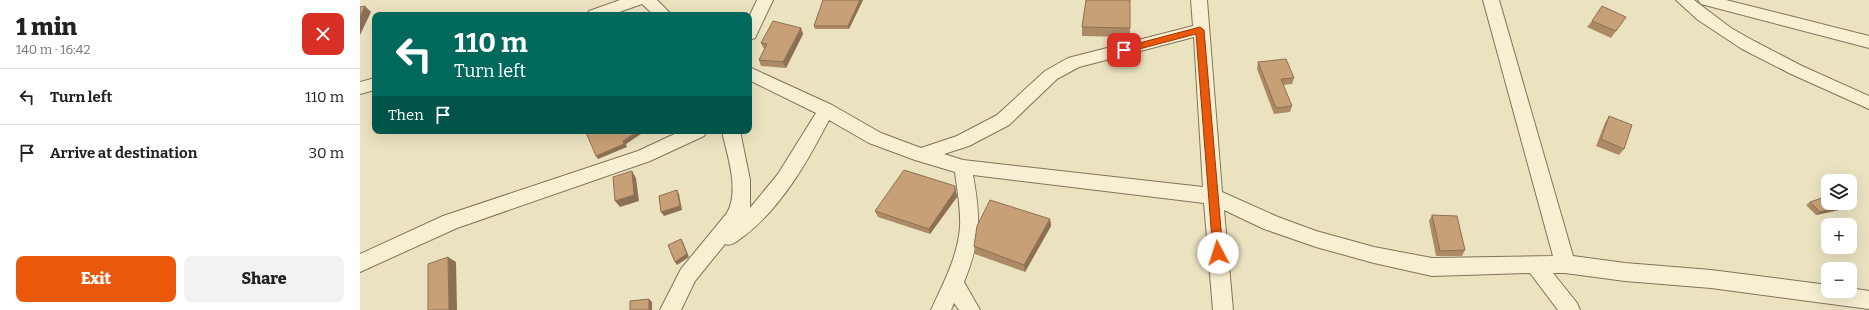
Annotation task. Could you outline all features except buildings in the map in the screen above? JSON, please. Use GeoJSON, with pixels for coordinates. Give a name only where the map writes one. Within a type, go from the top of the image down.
{"type":"FeatureCollection","features":[{"type":"Feature","properties":{"kind":"street"},"geometry":{"type":"LineString","coordinates":[[602,12],[636,0]]}},
{"type":"Feature","properties":{"kind":"street"},"geometry":{"type":"LineString","coordinates":[[647,0],[661,12]]}},
{"type":"Feature","properties":{"kind":"street"},"geometry":{"type":"LineString","coordinates":[[752,28],[765,0]]}},
{"type":"Feature","properties":{"kind":"street"},"geometry":{"type":"LineString","coordinates":[[1199,0],[1200,30],[1223,310]]}},
{"type":"Feature","properties":{"kind":"street"},"geometry":{"type":"LineString","coordinates":[[1491,0],[1546,190],[1565,264]]}},
{"type":"Feature","properties":{"kind":"street"},"geometry":{"type":"LineString","coordinates":[[1684,0],[1698,14],[1734,37],[1792,68],[1869,103]]}},
{"type":"Feature","properties":{"kind":"street"},"geometry":{"type":"LineString","coordinates":[[1706,0],[1760,12],[1869,42]]}},
{"type":"Feature","properties":{"kind":"street"},"geometry":{"type":"LineString","coordinates":[[921,155],[963,142],[1002,120],[1051,75],[1074,62],[1200,30]]}},
{"type":"Feature","properties":{"kind":"street"},"geometry":{"type":"LineString","coordinates":[[752,74],[826,110],[875,138],[921,155],[963,167],[1213,196],[1271,223],[1316,239],[1374,256],[1432,267],[1491,267],[1534,264],[1565,264],[1625,272],[1711,279],[1869,300]]}},
{"type":"Feature","properties":{"kind":"street"},"geometry":{"type":"LineString","coordinates":[[360,88],[372,85]]}},
{"type":"Feature","properties":{"kind":"street"},"geometry":{"type":"LineString","coordinates":[[709,250],[733,234],[758,211],[777,188],[802,153],[826,110]]}},
{"type":"Feature","properties":{"kind":"street"},"geometry":{"type":"LineString","coordinates":[[360,263],[450,222],[644,156],[692,134]]}},
{"type":"Feature","properties":{"kind":"street"},"geometry":{"type":"LineString","coordinates":[[670,310],[688,275],[734,220],[740,206],[741,180],[732,134]]}},
{"type":"Feature","properties":{"kind":"street"},"geometry":{"type":"LineString","coordinates":[[941,310],[953,283],[969,235],[970,217],[963,167]]}},
{"type":"Feature","properties":{"kind":"street"},"geometry":{"type":"LineString","coordinates":[[1534,264],[1570,310]]}},
{"type":"Feature","properties":{"kind":"street"},"geometry":{"type":"LineString","coordinates":[[953,283],[970,310]]}},
{"type":"Feature","properties":{"kind":"route"},"geometry":{"type":"LineString","coordinates":[[1124,50],[1200,30],[1218,253]]}}]}
